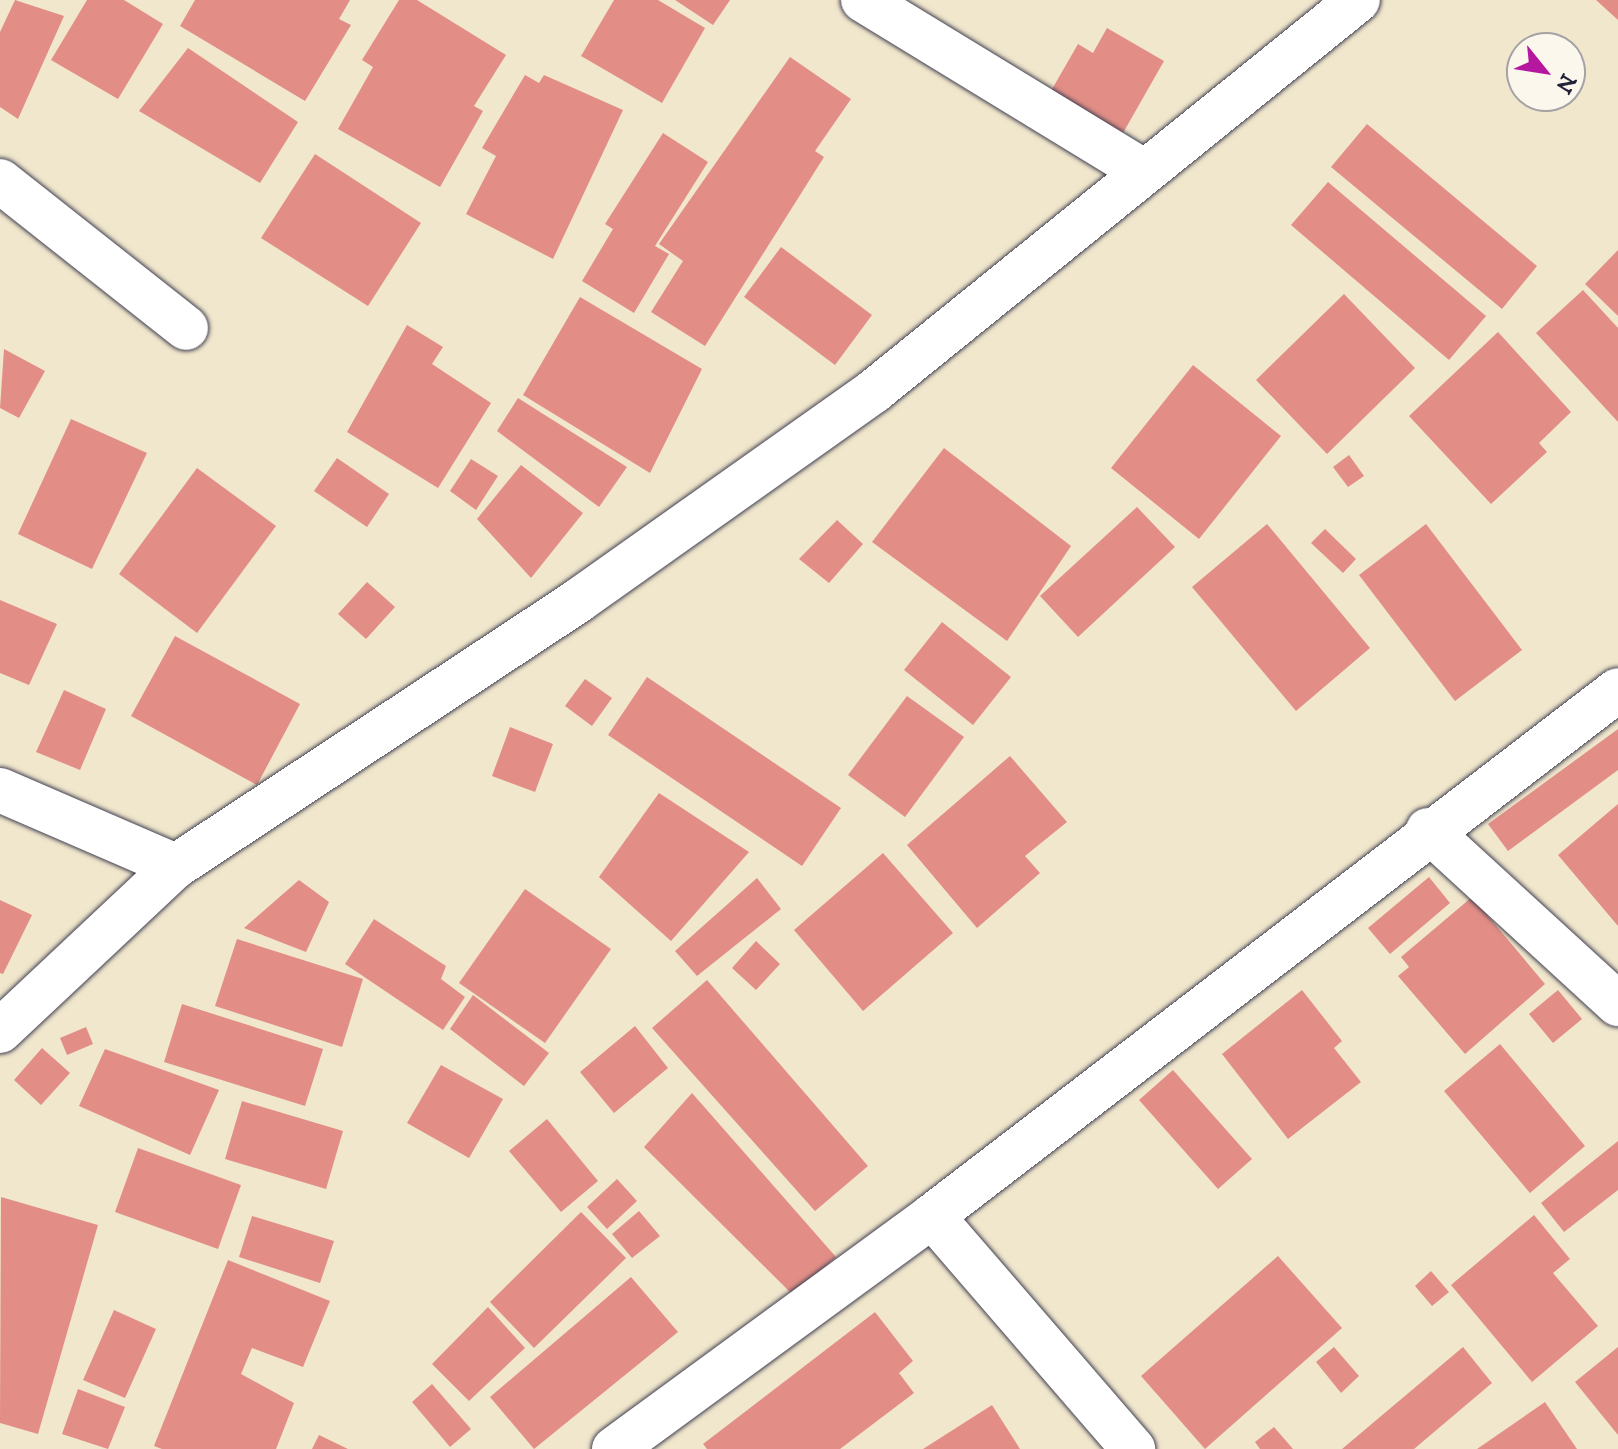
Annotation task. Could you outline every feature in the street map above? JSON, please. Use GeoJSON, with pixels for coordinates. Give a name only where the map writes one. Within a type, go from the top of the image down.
{"type":"FeatureCollection","features":[{"type":"Feature","properties":{"kind":"street"},"geometry":{"type":"LineString","coordinates":[[863,0],[1141,170]]}},
{"type":"Feature","properties":{"kind":"street"},"geometry":{"type":"LineString","coordinates":[[0,1031],[176,866],[579,600],[874,391],[1141,170],[1358,0]]}},
{"type":"Feature","properties":{"kind":"street"},"geometry":{"type":"LineString","coordinates":[[0,181],[186,328]]}},
{"type":"Feature","properties":{"kind":"street"},"geometry":{"type":"LineString","coordinates":[[614,1449],[932,1216],[1428,830],[1618,690]]}},
{"type":"Feature","properties":{"kind":"street"},"geometry":{"type":"LineString","coordinates":[[0,790],[176,866]]}},
{"type":"Feature","properties":{"kind":"street"},"geometry":{"type":"LineString","coordinates":[[1428,830],[1618,1004]]}},
{"type":"Feature","properties":{"kind":"street"},"geometry":{"type":"LineString","coordinates":[[932,1216],[1133,1449]]}},
{"type":"Feature","properties":{"kind":"building"},"geometry":{"type":"Polygon","coordinates":[[[15,0],[64,16],[18,119],[0,107],[0,32],[15,0]]]}},
{"type":"Feature","properties":{"kind":"building"},"geometry":{"type":"Polygon","coordinates":[[[87,0],[124,0],[163,24],[118,99],[51,60],[87,0]]]}},
{"type":"Feature","properties":{"kind":"building"},"geometry":{"type":"Polygon","coordinates":[[[195,0],[350,0],[339,19],[351,25],[305,101],[180,26],[195,0]]]}},
{"type":"Feature","properties":{"kind":"building"},"geometry":{"type":"Polygon","coordinates":[[[399,0],[417,0],[506,55],[474,106],[483,111],[440,187],[338,129],[373,67],[362,60],[399,0]]]}},
{"type":"Feature","properties":{"kind":"building"},"geometry":{"type":"Polygon","coordinates":[[[614,0],[658,0],[705,28],[662,103],[581,56],[614,0]]]}},
{"type":"Feature","properties":{"kind":"building"},"geometry":{"type":"Polygon","coordinates":[[[675,0],[730,0],[713,25],[675,0]]]}},
{"type":"Feature","properties":{"kind":"building"},"geometry":{"type":"Polygon","coordinates":[[[1596,0],[1618,0],[1618,20],[1596,0]]]}},
{"type":"Feature","properties":{"kind":"building"},"geometry":{"type":"Polygon","coordinates":[[[1107,28],[1164,61],[1123,133],[1051,91],[1078,44],[1093,53],[1107,28]]]}},
{"type":"Feature","properties":{"kind":"building"},"geometry":{"type":"Polygon","coordinates":[[[188,48],[298,122],[260,183],[139,111],[188,48]]]}},
{"type":"Feature","properties":{"kind":"building"},"geometry":{"type":"Polygon","coordinates":[[[790,57],[851,99],[815,151],[824,157],[705,346],[651,312],[683,261],[659,244],[790,57]]]}},
{"type":"Feature","properties":{"kind":"building"},"geometry":{"type":"Polygon","coordinates":[[[525,75],[539,83],[544,75],[623,110],[553,259],[466,214],[496,156],[482,148],[525,75]]]}},
{"type":"Feature","properties":{"kind":"building"},"geometry":{"type":"Polygon","coordinates":[[[1367,124],[1537,266],[1502,309],[1331,167],[1367,124]]]}},
{"type":"Feature","properties":{"kind":"building"},"geometry":{"type":"Polygon","coordinates":[[[663,133],[708,162],[655,246],[669,254],[634,313],[582,281],[613,229],[605,224],[663,133]]]}},
{"type":"Feature","properties":{"kind":"building"},"geometry":{"type":"Polygon","coordinates":[[[315,154],[421,223],[368,306],[261,238],[315,154]]]}},
{"type":"Feature","properties":{"kind":"building"},"geometry":{"type":"Polygon","coordinates":[[[1328,182],[1486,316],[1449,360],[1291,225],[1328,182]]]}},
{"type":"Feature","properties":{"kind":"building"},"geometry":{"type":"Polygon","coordinates":[[[781,247],[872,315],[835,365],[744,297],[781,247]]]}},
{"type":"Feature","properties":{"kind":"building"},"geometry":{"type":"Polygon","coordinates":[[[1618,250],[1618,316],[1585,284],[1618,250]]]}},
{"type":"Feature","properties":{"kind":"building"},"geometry":{"type":"Polygon","coordinates":[[[1583,290],[1618,328],[1618,422],[1536,333],[1583,290]]]}},
{"type":"Feature","properties":{"kind":"building"},"geometry":{"type":"Polygon","coordinates":[[[1344,294],[1415,368],[1327,454],[1256,380],[1344,294]]]}},
{"type":"Feature","properties":{"kind":"building"},"geometry":{"type":"Polygon","coordinates":[[[580,297],[702,369],[650,473],[523,395],[580,297]]]}},
{"type":"Feature","properties":{"kind":"building"},"geometry":{"type":"Polygon","coordinates":[[[407,325],[443,347],[432,364],[491,403],[438,488],[347,432],[407,325]]]}},
{"type":"Feature","properties":{"kind":"building"},"geometry":{"type":"Polygon","coordinates":[[[1498,332],[1571,412],[1539,443],[1547,452],[1491,504],[1409,416],[1498,332]]]}},
{"type":"Feature","properties":{"kind":"building"},"geometry":{"type":"Polygon","coordinates":[[[4,349],[45,371],[19,418],[0,408],[4,349]]]}},
{"type":"Feature","properties":{"kind":"building"},"geometry":{"type":"Polygon","coordinates":[[[1193,365],[1281,436],[1199,539],[1111,468],[1193,365]]]}},
{"type":"Feature","properties":{"kind":"building"},"geometry":{"type":"Polygon","coordinates":[[[518,398],[627,467],[599,507],[497,431],[518,398]]]}},
{"type":"Feature","properties":{"kind":"building"},"geometry":{"type":"Polygon","coordinates":[[[71,419],[147,453],[92,569],[18,534],[71,419]]]}},
{"type":"Feature","properties":{"kind":"building"},"geometry":{"type":"Polygon","coordinates":[[[944,448],[1071,546],[1007,641],[872,542],[944,448]]]}},
{"type":"Feature","properties":{"kind":"building"},"geometry":{"type":"Polygon","coordinates":[[[1349,455],[1364,476],[1348,487],[1333,467],[1349,455]]]}},
{"type":"Feature","properties":{"kind":"building"},"geometry":{"type":"Polygon","coordinates":[[[337,458],[389,494],[367,527],[314,491],[337,458]]]}},
{"type":"Feature","properties":{"kind":"building"},"geometry":{"type":"Polygon","coordinates":[[[471,459],[498,476],[476,510],[450,491],[471,459]]]}},
{"type":"Feature","properties":{"kind":"building"},"geometry":{"type":"Polygon","coordinates":[[[521,465],[583,513],[531,578],[477,519],[521,465]]]}},
{"type":"Feature","properties":{"kind":"building"},"geometry":{"type":"Polygon","coordinates":[[[197,468],[276,526],[197,633],[119,574],[197,468]]]}},
{"type":"Feature","properties":{"kind":"building"},"geometry":{"type":"Polygon","coordinates":[[[1137,507],[1175,547],[1078,637],[1040,596],[1137,507]]]}},
{"type":"Feature","properties":{"kind":"building"},"geometry":{"type":"Polygon","coordinates":[[[837,520],[863,544],[829,583],[799,559],[837,520]]]}},
{"type":"Feature","properties":{"kind":"building"},"geometry":{"type":"Polygon","coordinates":[[[1267,524],[1370,648],[1296,711],[1192,587],[1267,524]]]}},
{"type":"Feature","properties":{"kind":"building"},"geometry":{"type":"Polygon","coordinates":[[[1426,524],[1522,650],[1455,701],[1359,575],[1426,524]]]}},
{"type":"Feature","properties":{"kind":"building"},"geometry":{"type":"Polygon","coordinates":[[[1325,529],[1356,559],[1343,573],[1311,543],[1325,529]]]}},
{"type":"Feature","properties":{"kind":"building"},"geometry":{"type":"Polygon","coordinates":[[[367,582],[395,607],[366,639],[338,614],[367,582]]]}},
{"type":"Feature","properties":{"kind":"building"},"geometry":{"type":"Polygon","coordinates":[[[0,600],[57,624],[29,685],[0,673],[0,600]]]}},
{"type":"Feature","properties":{"kind":"building"},"geometry":{"type":"Polygon","coordinates":[[[942,622],[1011,677],[973,725],[904,670],[942,622]]]}},
{"type":"Feature","properties":{"kind":"building"},"geometry":{"type":"Polygon","coordinates":[[[175,636],[300,704],[257,785],[131,716],[175,636]]]}},
{"type":"Feature","properties":{"kind":"building"},"geometry":{"type":"Polygon","coordinates":[[[647,677],[841,808],[802,866],[608,735],[647,677]]]}},
{"type":"Feature","properties":{"kind":"building"},"geometry":{"type":"Polygon","coordinates":[[[585,679],[612,698],[592,726],[565,706],[585,679]]]}},
{"type":"Feature","properties":{"kind":"building"},"geometry":{"type":"Polygon","coordinates":[[[64,690],[106,709],[80,770],[36,752],[64,690]]]}},
{"type":"Feature","properties":{"kind":"building"},"geometry":{"type":"Polygon","coordinates":[[[907,696],[964,737],[905,817],[848,775],[907,696]]]}},
{"type":"Feature","properties":{"kind":"building"},"geometry":{"type":"Polygon","coordinates":[[[510,727],[553,744],[535,792],[492,776],[510,727]]]}},
{"type":"Feature","properties":{"kind":"building"},"geometry":{"type":"Polygon","coordinates":[[[1618,729],[1618,770],[1508,851],[1488,824],[1618,729]]]}},
{"type":"Feature","properties":{"kind":"building"},"geometry":{"type":"Polygon","coordinates":[[[1010,756],[1067,822],[1025,856],[1040,873],[977,928],[907,845],[1010,756]]]}},
{"type":"Feature","properties":{"kind":"building"},"geometry":{"type":"Polygon","coordinates":[[[659,793],[749,852],[671,941],[599,877],[659,793]]]}},
{"type":"Feature","properties":{"kind":"building"},"geometry":{"type":"Polygon","coordinates":[[[1618,804],[1618,926],[1558,855],[1618,804]]]}},
{"type":"Feature","properties":{"kind":"building"},"geometry":{"type":"Polygon","coordinates":[[[883,853],[953,933],[863,1011],[794,930],[883,853]]]}},
{"type":"Feature","properties":{"kind":"building"},"geometry":{"type":"Polygon","coordinates":[[[1429,877],[1450,903],[1390,954],[1368,928],[1429,877]]]}},
{"type":"Feature","properties":{"kind":"building"},"geometry":{"type":"Polygon","coordinates":[[[757,878],[781,909],[697,976],[675,951],[757,878]]]}},
{"type":"Feature","properties":{"kind":"building"},"geometry":{"type":"Polygon","coordinates":[[[299,880],[329,902],[306,952],[244,928],[299,880]]]}},
{"type":"Feature","properties":{"kind":"building"},"geometry":{"type":"Polygon","coordinates":[[[525,889],[611,949],[545,1043],[459,983],[525,889]]]}},
{"type":"Feature","properties":{"kind":"building"},"geometry":{"type":"Polygon","coordinates":[[[1472,897],[1545,984],[1465,1054],[1398,976],[1409,967],[1401,957],[1472,897]]]}},
{"type":"Feature","properties":{"kind":"building"},"geometry":{"type":"Polygon","coordinates":[[[0,900],[32,915],[3,974],[0,973],[0,900]]]}},
{"type":"Feature","properties":{"kind":"building"},"geometry":{"type":"Polygon","coordinates":[[[374,919],[446,966],[441,979],[465,997],[443,1030],[345,964],[374,919]]]}},
{"type":"Feature","properties":{"kind":"building"},"geometry":{"type":"Polygon","coordinates":[[[237,939],[363,979],[342,1047],[215,1006],[237,939]]]}},
{"type":"Feature","properties":{"kind":"building"},"geometry":{"type":"Polygon","coordinates":[[[756,941],[780,964],[756,990],[732,968],[756,941]]]}},
{"type":"Feature","properties":{"kind":"building"},"geometry":{"type":"Polygon","coordinates":[[[707,980],[868,1166],[815,1211],[652,1028],[707,980]]]}},
{"type":"Feature","properties":{"kind":"building"},"geometry":{"type":"Polygon","coordinates":[[[1302,990],[1342,1041],[1334,1048],[1361,1082],[1288,1139],[1222,1054],[1302,990]]]}},
{"type":"Feature","properties":{"kind":"building"},"geometry":{"type":"Polygon","coordinates":[[[1558,990],[1582,1019],[1553,1043],[1529,1014],[1558,990]]]}},
{"type":"Feature","properties":{"kind":"building"},"geometry":{"type":"Polygon","coordinates":[[[473,995],[549,1053],[524,1086],[450,1029],[473,995]]]}},
{"type":"Feature","properties":{"kind":"building"},"geometry":{"type":"Polygon","coordinates":[[[182,1004],[323,1049],[305,1106],[164,1062],[182,1004]]]}},
{"type":"Feature","properties":{"kind":"building"},"geometry":{"type":"Polygon","coordinates":[[[635,1026],[668,1068],[614,1113],[580,1072],[635,1026]]]}},
{"type":"Feature","properties":{"kind":"building"},"geometry":{"type":"Polygon","coordinates":[[[86,1027],[93,1044],[67,1055],[60,1038],[86,1027]]]}},
{"type":"Feature","properties":{"kind":"building"},"geometry":{"type":"Polygon","coordinates":[[[1500,1044],[1585,1146],[1530,1193],[1444,1091],[1500,1044]]]}},
{"type":"Feature","properties":{"kind":"building"},"geometry":{"type":"Polygon","coordinates":[[[42,1048],[70,1073],[41,1105],[14,1080],[42,1048]]]}},
{"type":"Feature","properties":{"kind":"building"},"geometry":{"type":"Polygon","coordinates":[[[105,1049],[219,1090],[190,1155],[79,1106],[105,1049]]]}},
{"type":"Feature","properties":{"kind":"building"},"geometry":{"type":"Polygon","coordinates":[[[441,1065],[503,1099],[469,1158],[407,1123],[441,1065]]]}},
{"type":"Feature","properties":{"kind":"building"},"geometry":{"type":"Polygon","coordinates":[[[1173,1070],[1252,1159],[1218,1189],[1139,1100],[1173,1070]]]}},
{"type":"Feature","properties":{"kind":"building"},"geometry":{"type":"Polygon","coordinates":[[[692,1093],[836,1257],[793,1295],[644,1147],[692,1093]]]}},
{"type":"Feature","properties":{"kind":"building"},"geometry":{"type":"Polygon","coordinates":[[[242,1101],[343,1131],[326,1189],[225,1159],[242,1101]]]}},
{"type":"Feature","properties":{"kind":"building"},"geometry":{"type":"Polygon","coordinates":[[[547,1119],[598,1181],[561,1212],[509,1151],[547,1119]]]}},
{"type":"Feature","properties":{"kind":"building"},"geometry":{"type":"Polygon","coordinates":[[[1618,1141],[1618,1190],[1564,1232],[1541,1203],[1618,1141]]]}},
{"type":"Feature","properties":{"kind":"building"},"geometry":{"type":"Polygon","coordinates":[[[138,1148],[241,1185],[218,1249],[115,1212],[138,1148]]]}},
{"type":"Feature","properties":{"kind":"building"},"geometry":{"type":"Polygon","coordinates":[[[617,1179],[637,1201],[607,1229],[587,1207],[617,1179]]]}},
{"type":"Feature","properties":{"kind":"building"},"geometry":{"type":"Polygon","coordinates":[[[1,1197],[98,1225],[38,1434],[0,1423],[1,1197]]]}},
{"type":"Feature","properties":{"kind":"building"},"geometry":{"type":"Polygon","coordinates":[[[639,1211],[660,1236],[632,1258],[612,1234],[639,1211]]]}},
{"type":"Feature","properties":{"kind":"building"},"geometry":{"type":"Polygon","coordinates":[[[581,1212],[626,1258],[534,1348],[490,1302],[581,1212]]]}},
{"type":"Feature","properties":{"kind":"building"},"geometry":{"type":"Polygon","coordinates":[[[1534,1215],[1570,1259],[1553,1273],[1598,1326],[1532,1382],[1451,1285],[1534,1215]]]}},
{"type":"Feature","properties":{"kind":"building"},"geometry":{"type":"Polygon","coordinates":[[[252,1216],[334,1241],[320,1283],[239,1257],[252,1216]]]}},
{"type":"Feature","properties":{"kind":"building"},"geometry":{"type":"Polygon","coordinates":[[[1278,1256],[1342,1328],[1205,1449],[1141,1376],[1278,1256]]]}},
{"type":"Feature","properties":{"kind":"building"},"geometry":{"type":"Polygon","coordinates":[[[228,1260],[330,1301],[303,1367],[252,1348],[241,1374],[294,1403],[276,1449],[162,1449],[154,1446],[228,1260]]]}},
{"type":"Feature","properties":{"kind":"building"},"geometry":{"type":"Polygon","coordinates":[[[1431,1271],[1449,1292],[1432,1306],[1415,1286],[1431,1271]]]}},
{"type":"Feature","properties":{"kind":"building"},"geometry":{"type":"Polygon","coordinates":[[[631,1277],[678,1332],[534,1449],[490,1397],[631,1277]]]}},
{"type":"Feature","properties":{"kind":"building"},"geometry":{"type":"Polygon","coordinates":[[[488,1307],[525,1348],[469,1401],[432,1364],[488,1307]]]}},
{"type":"Feature","properties":{"kind":"building"},"geometry":{"type":"Polygon","coordinates":[[[114,1310],[156,1329],[125,1398],[83,1380],[114,1310]]]}},
{"type":"Feature","properties":{"kind":"building"},"geometry":{"type":"Polygon","coordinates":[[[875,1312],[913,1361],[899,1373],[914,1393],[840,1449],[707,1449],[703,1444],[875,1312]]]}},
{"type":"Feature","properties":{"kind":"building"},"geometry":{"type":"Polygon","coordinates":[[[1334,1347],[1359,1376],[1341,1393],[1316,1362],[1334,1347]]]}},
{"type":"Feature","properties":{"kind":"building"},"geometry":{"type":"Polygon","coordinates":[[[1463,1347],[1492,1383],[1414,1449],[1342,1449],[1463,1347]]]}},
{"type":"Feature","properties":{"kind":"building"},"geometry":{"type":"Polygon","coordinates":[[[1618,1347],[1618,1435],[1575,1382],[1618,1347]]]}},
{"type":"Feature","properties":{"kind":"building"},"geometry":{"type":"Polygon","coordinates":[[[432,1384],[471,1429],[450,1447],[412,1402],[432,1384]]]}},
{"type":"Feature","properties":{"kind":"building"},"geometry":{"type":"Polygon","coordinates":[[[78,1389],[125,1407],[108,1449],[62,1434],[78,1389]]]}},
{"type":"Feature","properties":{"kind":"building"},"geometry":{"type":"Polygon","coordinates":[[[1545,1402],[1577,1449],[1477,1449],[1545,1402]]]}},
{"type":"Feature","properties":{"kind":"building"},"geometry":{"type":"Polygon","coordinates":[[[992,1405],[1020,1449],[923,1449],[992,1405]]]}},
{"type":"Feature","properties":{"kind":"building"},"geometry":{"type":"Polygon","coordinates":[[[1274,1427],[1293,1449],[1260,1449],[1255,1442],[1274,1427]]]}},
{"type":"Feature","properties":{"kind":"building"},"geometry":{"type":"Polygon","coordinates":[[[319,1435],[348,1449],[312,1449],[319,1435]]]}}]}
